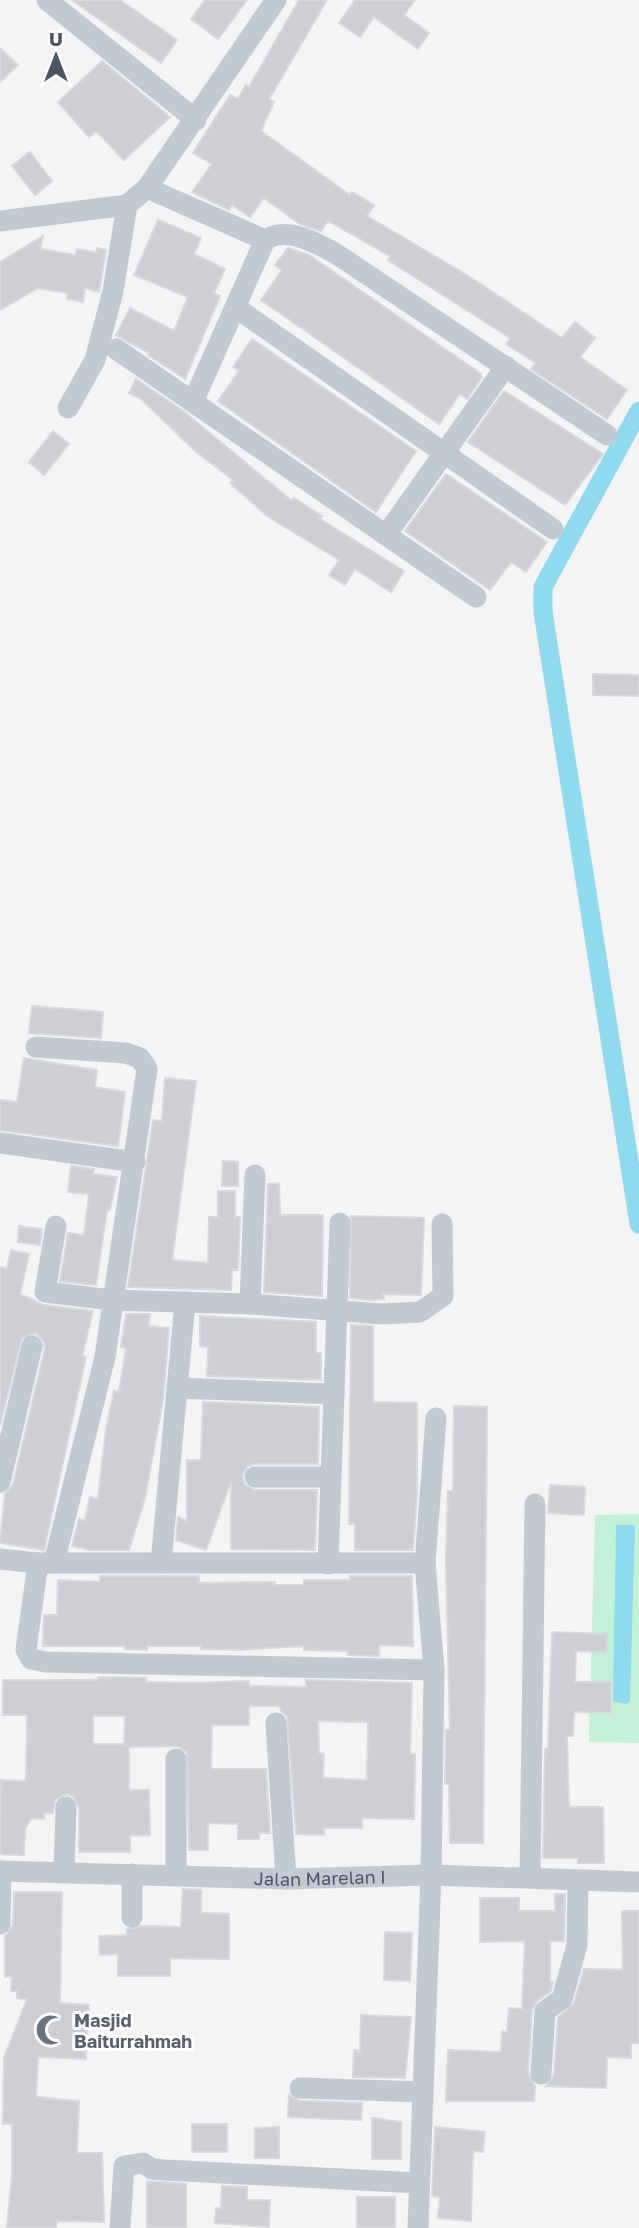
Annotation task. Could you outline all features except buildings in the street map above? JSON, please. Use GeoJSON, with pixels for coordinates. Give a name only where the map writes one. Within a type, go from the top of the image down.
{"type":"FeatureCollection","features":[{"type":"Feature","properties":{"kind":"street"},"geometry":{"type":"LineString","coordinates":[[47,0],[78,28],[196,120]]}},
{"type":"Feature","properties":{"kind":"street"},"geometry":{"type":"LineString","coordinates":[[0,203],[6,221],[127,205],[148,188],[276,0]]}},
{"type":"Feature","properties":{"kind":"street"},"geometry":{"type":"LineString","coordinates":[[148,188],[265,240]]}},
{"type":"Feature","properties":{"kind":"street"},"geometry":{"type":"LineString","coordinates":[[68,408],[95,360],[113,291],[127,205]]}},
{"type":"Feature","properties":{"kind":"street"},"geometry":{"type":"LineString","coordinates":[[193,402],[265,240],[275,233],[312,240],[607,435]]}},
{"type":"Feature","properties":{"kind":"street"},"geometry":{"type":"LineString","coordinates":[[235,307],[553,529]]}},
{"type":"Feature","properties":{"kind":"street"},"geometry":{"type":"LineString","coordinates":[[116,349],[476,597]]}},
{"type":"Feature","properties":{"kind":"street"},"geometry":{"type":"LineString","coordinates":[[386,535],[506,366]]}},
{"type":"Feature","properties":{"kind":"street"},"geometry":{"type":"LineString","coordinates":[[36,1047],[126,1053],[140,1058],[146,1069],[135,1162],[105,1357],[46,1563],[26,1650],[31,1659],[46,1662],[433,1670]]}},
{"type":"Feature","properties":{"kind":"street"},"geometry":{"type":"LineString","coordinates":[[0,1143],[135,1162]]}},
{"type":"Feature","properties":{"kind":"street"},"geometry":{"type":"LineString","coordinates":[[250,1304],[255,1175]]}},
{"type":"Feature","properties":{"kind":"street"},"geometry":{"type":"LineString","coordinates":[[328,1564],[340,1223]]}},
{"type":"Feature","properties":{"kind":"street"},"geometry":{"type":"LineString","coordinates":[[57,1226],[45,1292],[112,1300],[250,1304],[382,1314],[420,1312],[443,1296],[442,1224]]}},
{"type":"Feature","properties":{"kind":"street"},"geometry":{"type":"LineString","coordinates":[[161,1563],[185,1302]]}},
{"type":"Feature","properties":{"kind":"street"},"geometry":{"type":"LineString","coordinates":[[0,1482],[32,1346]]}},
{"type":"Feature","properties":{"kind":"street"},"geometry":{"type":"LineString","coordinates":[[177,1388],[334,1394]]}},
{"type":"Feature","properties":{"kind":"street"},"geometry":{"type":"LineString","coordinates":[[418,2228],[431,1875],[433,1670],[425,1563],[436,1418]]}},
{"type":"Feature","properties":{"kind":"street"},"geometry":{"type":"LineString","coordinates":[[255,1477],[331,1478]]}},
{"type":"Feature","properties":{"kind":"street"},"geometry":{"type":"LineString","coordinates":[[530,1878],[535,1504]]}},
{"type":"Feature","properties":{"kind":"street"},"geometry":{"type":"LineString","coordinates":[[0,1559],[46,1563],[425,1563]]}},
{"type":"Feature","properties":{"kind":"street"},"geometry":{"type":"LineString","coordinates":[[276,1723],[286,1879]]}},
{"type":"Feature","properties":{"kind":"street"},"geometry":{"type":"LineString","coordinates":[[176,1759],[176,1875]]}},
{"type":"Feature","properties":{"kind":"street"},"geometry":{"type":"LineString","coordinates":[[64,1872],[66,1807]]}},
{"type":"Feature","properties":{"kind":"street"},"geometry":{"type":"LineString","coordinates":[[0,1871],[0,1924]]}},
{"type":"Feature","properties":{"kind":"street","name":"Jalan Marelan I"},"geometry":{"type":"LineString","coordinates":[[0,1871],[286,1879],[431,1875],[639,1882]]}},
{"type":"Feature","properties":{"kind":"street"},"geometry":{"type":"LineString","coordinates":[[132,1874],[132,1917]]}},
{"type":"Feature","properties":{"kind":"street"},"geometry":{"type":"LineString","coordinates":[[541,2074],[545,2011],[562,1999],[577,1945],[578,1881]]}},
{"type":"Feature","properties":{"kind":"street"},"geometry":{"type":"LineString","coordinates":[[300,2088],[423,2092]]}},
{"type":"Feature","properties":{"kind":"street"},"geometry":{"type":"LineString","coordinates":[[120,2228],[124,2166],[133,2163],[165,2170],[419,2183]]}},
{"type":"Feature","properties":{"kind":"green space"},"geometry":{"type":"Polygon","coordinates":[[[639,1514],[639,1743],[589,1742],[595,1515],[639,1514]]]}},
{"type":"Feature","properties":{"kind":"water"},"geometry":{"type":"Polygon","coordinates":[[[616,1525],[635,1525],[630,1701],[626,1704],[613,1701],[616,1525]]]}},
{"type":"Feature","properties":{"kind":"waterway"},"geometry":{"type":"LineString","coordinates":[[639,411],[543,587],[543,612],[639,1224]]}},
{"type":"Feature","properties":{"kind":"place","name":"Masjid Baiturrahmah"},"geometry":{"type":"Point","coordinates":[51,2030]}}]}
